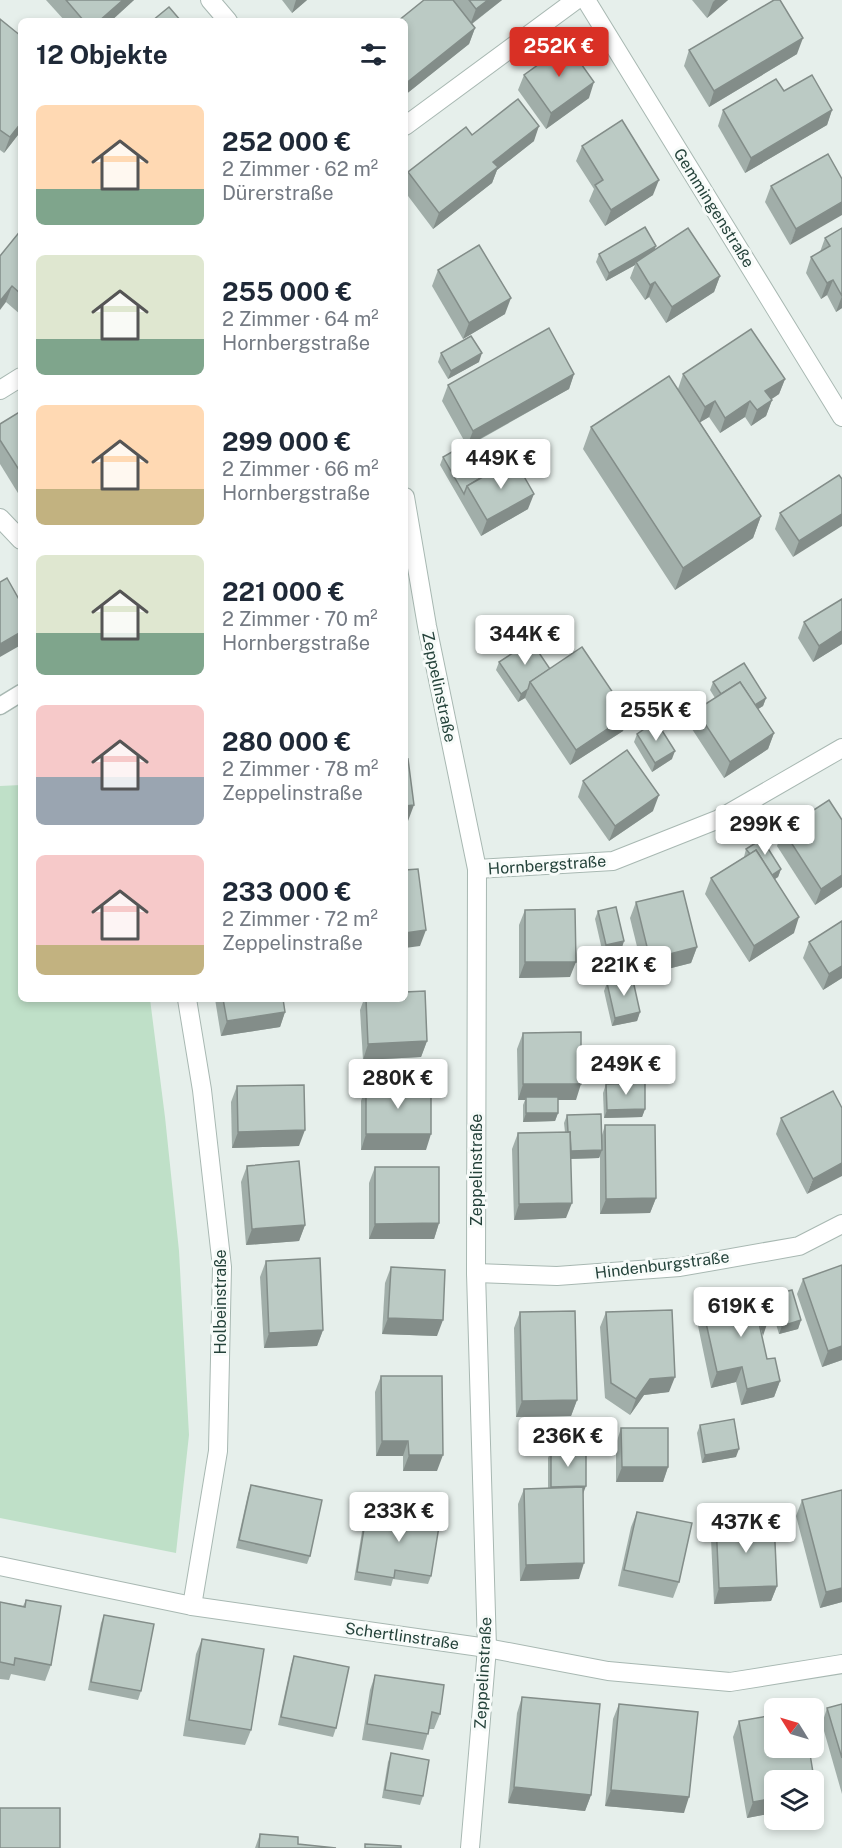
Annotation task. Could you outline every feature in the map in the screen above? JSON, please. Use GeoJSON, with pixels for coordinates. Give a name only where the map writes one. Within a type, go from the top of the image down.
{"type":"FeatureCollection","features":[{"type":"Feature","properties":{"kind":"street"},"geometry":{"type":"LineString","coordinates":[[210,0],[225,18]]}},
{"type":"Feature","properties":{"kind":"street"},"geometry":{"type":"LineString","coordinates":[[408,124],[576,0]]}},
{"type":"Feature","properties":{"kind":"street","name":"Gemmingenstraße"},"geometry":{"type":"LineString","coordinates":[[586,0],[842,417]]}},
{"type":"Feature","properties":{"kind":"street"},"geometry":{"type":"LineString","coordinates":[[0,390],[18,379]]}},
{"type":"Feature","properties":{"kind":"street","name":"Zeppelinstraße"},"geometry":{"type":"LineString","coordinates":[[408,515],[427,626],[477,869],[476,1273],[487,1648],[470,1848]]}},
{"type":"Feature","properties":{"kind":"street"},"geometry":{"type":"LineString","coordinates":[[0,518],[18,537]]}},
{"type":"Feature","properties":{"kind":"street","name":"Hornbergstraße"},"geometry":{"type":"LineString","coordinates":[[477,869],[613,861],[719,819],[842,748]]}},
{"type":"Feature","properties":{"kind":"street","name":"Holbeinstraße"},"geometry":{"type":"LineString","coordinates":[[188,1002],[202,1090],[222,1267],[218,1450],[192,1606]]}},
{"type":"Feature","properties":{"kind":"street","name":"Hindenburgstraße"},"geometry":{"type":"LineString","coordinates":[[476,1273],[557,1276],[680,1267],[799,1246],[842,1224]]}},
{"type":"Feature","properties":{"kind":"street","name":"Schertlinstraße"},"geometry":{"type":"LineString","coordinates":[[0,1566],[192,1606],[487,1648],[608,1671],[730,1682],[842,1664]]}},
{"type":"Feature","properties":{"kind":"lane"},"geometry":{"type":"LineString","coordinates":[[0,706],[18,695]]}},
{"type":"Feature","properties":{"kind":"green space"},"geometry":{"type":"Polygon","coordinates":[[[18,785],[18,1002],[150,1002],[179,1251],[189,1435],[176,1553],[0,1518],[0,786],[18,785]]]}},
{"type":"Feature","properties":{"kind":"building"},"geometry":{"type":"Polygon","coordinates":[[[66,0],[123,0],[102,18],[81,18],[66,0]]]}},
{"type":"Feature","properties":{"kind":"building"},"geometry":{"type":"Polygon","coordinates":[[[424,0],[453,0],[475,28],[408,82],[408,18],[402,18],[424,0]]]}},
{"type":"Feature","properties":{"kind":"building"},"geometry":{"type":"Polygon","coordinates":[[[469,0],[488,0],[476,9],[469,0]]]}},
{"type":"Feature","properties":{"kind":"building"},"geometry":{"type":"Polygon","coordinates":[[[774,0],[780,0],[803,38],[714,91],[689,50],[774,0]]]}},
{"type":"Feature","properties":{"kind":"building"},"geometry":{"type":"Polygon","coordinates":[[[169,7],[178,18],[156,18],[169,7]]]}},
{"type":"Feature","properties":{"kind":"building"},"geometry":{"type":"Polygon","coordinates":[[[0,19],[18,34],[18,127],[10,137],[0,130],[0,19]]]}},
{"type":"Feature","properties":{"kind":"building"},"geometry":{"type":"Polygon","coordinates":[[[567,44],[594,82],[551,113],[524,75],[567,44]]]}},
{"type":"Feature","properties":{"kind":"building"},"geometry":{"type":"Polygon","coordinates":[[[812,75],[832,110],[751,158],[723,110],[776,79],[784,91],[812,75]]]}},
{"type":"Feature","properties":{"kind":"building"},"geometry":{"type":"Polygon","coordinates":[[[518,99],[539,126],[493,162],[498,167],[439,213],[408,172],[466,127],[472,135],[518,99]]]}},
{"type":"Feature","properties":{"kind":"building"},"geometry":{"type":"Polygon","coordinates":[[[622,120],[659,180],[611,210],[595,185],[603,180],[582,146],[622,120]]]}},
{"type":"Feature","properties":{"kind":"building"},"geometry":{"type":"Polygon","coordinates":[[[828,154],[842,179],[842,202],[796,229],[771,186],[828,154]]]}},
{"type":"Feature","properties":{"kind":"building"},"geometry":{"type":"Polygon","coordinates":[[[645,227],[656,246],[609,273],[599,254],[645,227]]]}},
{"type":"Feature","properties":{"kind":"building"},"geometry":{"type":"Polygon","coordinates":[[[688,228],[720,276],[672,307],[655,282],[650,285],[636,262],[688,228]]]}},
{"type":"Feature","properties":{"kind":"building"},"geometry":{"type":"Polygon","coordinates":[[[842,228],[842,296],[833,280],[827,283],[811,257],[830,246],[825,238],[842,228]]]}},
{"type":"Feature","properties":{"kind":"building"},"geometry":{"type":"Polygon","coordinates":[[[18,234],[18,291],[12,286],[0,301],[0,256],[18,234]]]}},
{"type":"Feature","properties":{"kind":"building"},"geometry":{"type":"Polygon","coordinates":[[[479,245],[511,298],[469,323],[438,270],[479,245]]]}},
{"type":"Feature","properties":{"kind":"building"},"geometry":{"type":"Polygon","coordinates":[[[549,328],[574,374],[473,431],[448,385],[549,328]]]}},
{"type":"Feature","properties":{"kind":"building"},"geometry":{"type":"Polygon","coordinates":[[[751,329],[785,379],[765,391],[772,400],[757,410],[750,401],[725,418],[715,401],[705,407],[683,374],[751,329]]]}},
{"type":"Feature","properties":{"kind":"building"},"geometry":{"type":"Polygon","coordinates":[[[471,336],[482,353],[451,371],[441,353],[471,336]]]}},
{"type":"Feature","properties":{"kind":"building"},"geometry":{"type":"Polygon","coordinates":[[[669,376],[761,516],[683,568],[591,427],[669,376]]]}},
{"type":"Feature","properties":{"kind":"building"},"geometry":{"type":"Polygon","coordinates":[[[18,413],[18,468],[0,440],[0,424],[18,413]]]}},
{"type":"Feature","properties":{"kind":"building"},"geometry":{"type":"Polygon","coordinates":[[[471,441],[489,473],[467,486],[464,494],[443,457],[471,441]]]}},
{"type":"Feature","properties":{"kind":"building"},"geometry":{"type":"Polygon","coordinates":[[[514,459],[534,494],[487,520],[467,486],[514,459]]]}},
{"type":"Feature","properties":{"kind":"building"},"geometry":{"type":"Polygon","coordinates":[[[839,475],[842,479],[842,514],[799,541],[780,513],[839,475]]]}},
{"type":"Feature","properties":{"kind":"building"},"geometry":{"type":"Polygon","coordinates":[[[7,578],[18,598],[18,634],[0,644],[0,582],[7,578]]]}},
{"type":"Feature","properties":{"kind":"building"},"geometry":{"type":"Polygon","coordinates":[[[842,599],[842,631],[819,646],[804,622],[842,599]]]}},
{"type":"Feature","properties":{"kind":"building"},"geometry":{"type":"Polygon","coordinates":[[[531,641],[550,669],[530,682],[528,689],[521,694],[499,662],[531,641]]]}},
{"type":"Feature","properties":{"kind":"building"},"geometry":{"type":"Polygon","coordinates":[[[582,647],[628,715],[576,750],[530,682],[582,647]]]}},
{"type":"Feature","properties":{"kind":"building"},"geometry":{"type":"Polygon","coordinates":[[[744,663],[766,698],[755,705],[740,682],[721,694],[713,682],[744,663]]]}},
{"type":"Feature","properties":{"kind":"building"},"geometry":{"type":"Polygon","coordinates":[[[740,682],[774,733],[730,762],[696,710],[740,682]]]}},
{"type":"Feature","properties":{"kind":"building"},"geometry":{"type":"Polygon","coordinates":[[[656,721],[675,751],[655,763],[637,734],[656,721]]]}},
{"type":"Feature","properties":{"kind":"building"},"geometry":{"type":"Polygon","coordinates":[[[627,750],[659,795],[615,826],[583,781],[627,750]]]}},
{"type":"Feature","properties":{"kind":"building"},"geometry":{"type":"Polygon","coordinates":[[[408,759],[414,805],[408,806],[408,759]]]}},
{"type":"Feature","properties":{"kind":"building"},"geometry":{"type":"Polygon","coordinates":[[[829,800],[842,820],[842,875],[821,889],[783,830],[829,800]]]}},
{"type":"Feature","properties":{"kind":"building"},"geometry":{"type":"Polygon","coordinates":[[[762,839],[781,869],[772,875],[756,850],[750,854],[746,849],[762,839]]]}},
{"type":"Feature","properties":{"kind":"building"},"geometry":{"type":"Polygon","coordinates":[[[756,850],[799,917],[754,946],[711,878],[756,850]]]}},
{"type":"Feature","properties":{"kind":"building"},"geometry":{"type":"Polygon","coordinates":[[[418,869],[426,930],[408,933],[408,870],[418,869]]]}},
{"type":"Feature","properties":{"kind":"building"},"geometry":{"type":"Polygon","coordinates":[[[683,891],[697,947],[650,959],[636,902],[683,891]]]}},
{"type":"Feature","properties":{"kind":"building"},"geometry":{"type":"Polygon","coordinates":[[[616,907],[624,941],[606,945],[598,911],[616,907]]]}},
{"type":"Feature","properties":{"kind":"building"},"geometry":{"type":"Polygon","coordinates":[[[575,909],[576,962],[525,962],[525,910],[575,909]]]}},
{"type":"Feature","properties":{"kind":"building"},"geometry":{"type":"Polygon","coordinates":[[[842,921],[842,966],[829,974],[809,942],[842,921]]]}},
{"type":"Feature","properties":{"kind":"building"},"geometry":{"type":"Polygon","coordinates":[[[632,976],[640,1012],[615,1018],[607,983],[632,976]]]}},
{"type":"Feature","properties":{"kind":"building"},"geometry":{"type":"Polygon","coordinates":[[[425,991],[427,1041],[368,1044],[366,1002],[408,1002],[408,992],[425,991]]]}},
{"type":"Feature","properties":{"kind":"building"},"geometry":{"type":"Polygon","coordinates":[[[224,1002],[283,1002],[285,1012],[227,1021],[224,1002]]]}},
{"type":"Feature","properties":{"kind":"building"},"geometry":{"type":"Polygon","coordinates":[[[581,1032],[581,1084],[523,1084],[523,1033],[581,1032]]]}},
{"type":"Feature","properties":{"kind":"building"},"geometry":{"type":"Polygon","coordinates":[[[645,1083],[645,1109],[607,1110],[606,1084],[645,1083]]]}},
{"type":"Feature","properties":{"kind":"building"},"geometry":{"type":"Polygon","coordinates":[[[304,1085],[305,1130],[238,1132],[237,1086],[304,1085]]]}},
{"type":"Feature","properties":{"kind":"building"},"geometry":{"type":"Polygon","coordinates":[[[366,1086],[431,1086],[431,1134],[366,1134],[366,1086]]]}},
{"type":"Feature","properties":{"kind":"building"},"geometry":{"type":"Polygon","coordinates":[[[833,1091],[842,1108],[842,1163],[813,1179],[781,1118],[833,1091]]]}},
{"type":"Feature","properties":{"kind":"building"},"geometry":{"type":"Polygon","coordinates":[[[526,1097],[558,1097],[558,1113],[526,1113],[526,1097]]]}},
{"type":"Feature","properties":{"kind":"building"},"geometry":{"type":"Polygon","coordinates":[[[601,1114],[602,1150],[571,1151],[567,1115],[601,1114]]]}},
{"type":"Feature","properties":{"kind":"building"},"geometry":{"type":"Polygon","coordinates":[[[605,1125],[655,1125],[656,1198],[606,1199],[605,1125]]]}},
{"type":"Feature","properties":{"kind":"building"},"geometry":{"type":"Polygon","coordinates":[[[570,1132],[572,1203],[519,1204],[518,1133],[570,1132]]]}},
{"type":"Feature","properties":{"kind":"building"},"geometry":{"type":"Polygon","coordinates":[[[299,1161],[305,1225],[252,1229],[247,1166],[299,1161]]]}},
{"type":"Feature","properties":{"kind":"building"},"geometry":{"type":"Polygon","coordinates":[[[375,1167],[439,1167],[439,1223],[375,1224],[375,1167]]]}},
{"type":"Feature","properties":{"kind":"building"},"geometry":{"type":"Polygon","coordinates":[[[320,1258],[323,1330],[269,1333],[266,1261],[320,1258]]]}},
{"type":"Feature","properties":{"kind":"building"},"geometry":{"type":"Polygon","coordinates":[[[842,1265],[842,1346],[828,1351],[803,1279],[842,1265]]]}},
{"type":"Feature","properties":{"kind":"building"},"geometry":{"type":"Polygon","coordinates":[[[391,1267],[445,1270],[443,1320],[388,1318],[391,1267]]]}},
{"type":"Feature","properties":{"kind":"building"},"geometry":{"type":"Polygon","coordinates":[[[792,1290],[801,1320],[782,1326],[773,1295],[792,1290]]]}},
{"type":"Feature","properties":{"kind":"building"},"geometry":{"type":"Polygon","coordinates":[[[762,1292],[768,1321],[759,1323],[767,1359],[775,1358],[780,1381],[747,1389],[742,1367],[717,1372],[702,1305],[762,1292]]]}},
{"type":"Feature","properties":{"kind":"building"},"geometry":{"type":"Polygon","coordinates":[[[672,1310],[675,1377],[650,1379],[636,1399],[611,1383],[606,1312],[672,1310]]]}},
{"type":"Feature","properties":{"kind":"building"},"geometry":{"type":"Polygon","coordinates":[[[575,1311],[577,1400],[522,1401],[520,1312],[575,1311]]]}},
{"type":"Feature","properties":{"kind":"building"},"geometry":{"type":"Polygon","coordinates":[[[381,1376],[442,1376],[443,1455],[409,1455],[408,1441],[382,1441],[381,1376]]]}},
{"type":"Feature","properties":{"kind":"building"},"geometry":{"type":"Polygon","coordinates":[[[734,1419],[739,1449],[705,1455],[700,1425],[734,1419]]]}},
{"type":"Feature","properties":{"kind":"building"},"geometry":{"type":"Polygon","coordinates":[[[621,1428],[668,1428],[668,1467],[622,1467],[621,1428]]]}},
{"type":"Feature","properties":{"kind":"building"},"geometry":{"type":"Polygon","coordinates":[[[586,1449],[586,1486],[551,1487],[551,1450],[586,1449]]]}},
{"type":"Feature","properties":{"kind":"building"},"geometry":{"type":"Polygon","coordinates":[[[251,1485],[322,1500],[310,1556],[239,1540],[251,1485]]]}},
{"type":"Feature","properties":{"kind":"building"},"geometry":{"type":"Polygon","coordinates":[[[583,1487],[584,1563],[526,1565],[524,1489],[583,1487]]]}},
{"type":"Feature","properties":{"kind":"building"},"geometry":{"type":"Polygon","coordinates":[[[842,1490],[842,1588],[826,1592],[802,1500],[842,1490]]]}},
{"type":"Feature","properties":{"kind":"building"},"geometry":{"type":"Polygon","coordinates":[[[404,1509],[441,1514],[431,1576],[395,1570],[394,1578],[357,1572],[367,1510],[403,1516],[404,1509]]]}},
{"type":"Feature","properties":{"kind":"building"},"geometry":{"type":"Polygon","coordinates":[[[637,1512],[692,1523],[679,1582],[624,1570],[637,1512]]]}},
{"type":"Feature","properties":{"kind":"building"},"geometry":{"type":"Polygon","coordinates":[[[774,1521],[777,1586],[719,1588],[716,1523],[774,1521]]]}},
{"type":"Feature","properties":{"kind":"building"},"geometry":{"type":"Polygon","coordinates":[[[26,1600],[61,1606],[51,1665],[15,1658],[14,1665],[0,1662],[0,1602],[25,1607],[26,1600]]]}},
{"type":"Feature","properties":{"kind":"building"},"geometry":{"type":"Polygon","coordinates":[[[104,1615],[154,1624],[141,1691],[91,1682],[104,1615]]]}},
{"type":"Feature","properties":{"kind":"building"},"geometry":{"type":"Polygon","coordinates":[[[202,1639],[264,1649],[251,1730],[189,1720],[202,1639]]]}},
{"type":"Feature","properties":{"kind":"building"},"geometry":{"type":"Polygon","coordinates":[[[294,1656],[349,1667],[336,1728],[281,1717],[294,1656]]]}},
{"type":"Feature","properties":{"kind":"building"},"geometry":{"type":"Polygon","coordinates":[[[375,1675],[444,1685],[440,1714],[432,1712],[428,1734],[367,1724],[375,1675]]]}},
{"type":"Feature","properties":{"kind":"building"},"geometry":{"type":"Polygon","coordinates":[[[522,1697],[600,1704],[591,1795],[514,1787],[522,1697]]]}},
{"type":"Feature","properties":{"kind":"building"},"geometry":{"type":"Polygon","coordinates":[[[619,1704],[698,1712],[689,1797],[611,1790],[619,1704]]]}},
{"type":"Feature","properties":{"kind":"building"},"geometry":{"type":"Polygon","coordinates":[[[842,1704],[842,1758],[827,1708],[842,1704]]]}},
{"type":"Feature","properties":{"kind":"building"},"geometry":{"type":"Polygon","coordinates":[[[764,1717],[764,1758],[811,1758],[813,1770],[764,1770],[764,1800],[753,1802],[739,1721],[764,1717]]]}},
{"type":"Feature","properties":{"kind":"building"},"geometry":{"type":"Polygon","coordinates":[[[391,1753],[429,1760],[423,1796],[385,1790],[391,1753]]]}},
{"type":"Feature","properties":{"kind":"building"},"geometry":{"type":"Polygon","coordinates":[[[0,1808],[60,1808],[60,1848],[0,1848],[0,1808]]]}},
{"type":"Feature","properties":{"kind":"building"},"geometry":{"type":"Polygon","coordinates":[[[260,1834],[298,1837],[298,1844],[336,1848],[259,1848],[260,1834]]]}},
{"type":"Feature","properties":{"kind":"building"},"geometry":{"type":"Polygon","coordinates":[[[365,1844],[401,1846],[401,1848],[365,1848],[365,1844]]]}}]}
